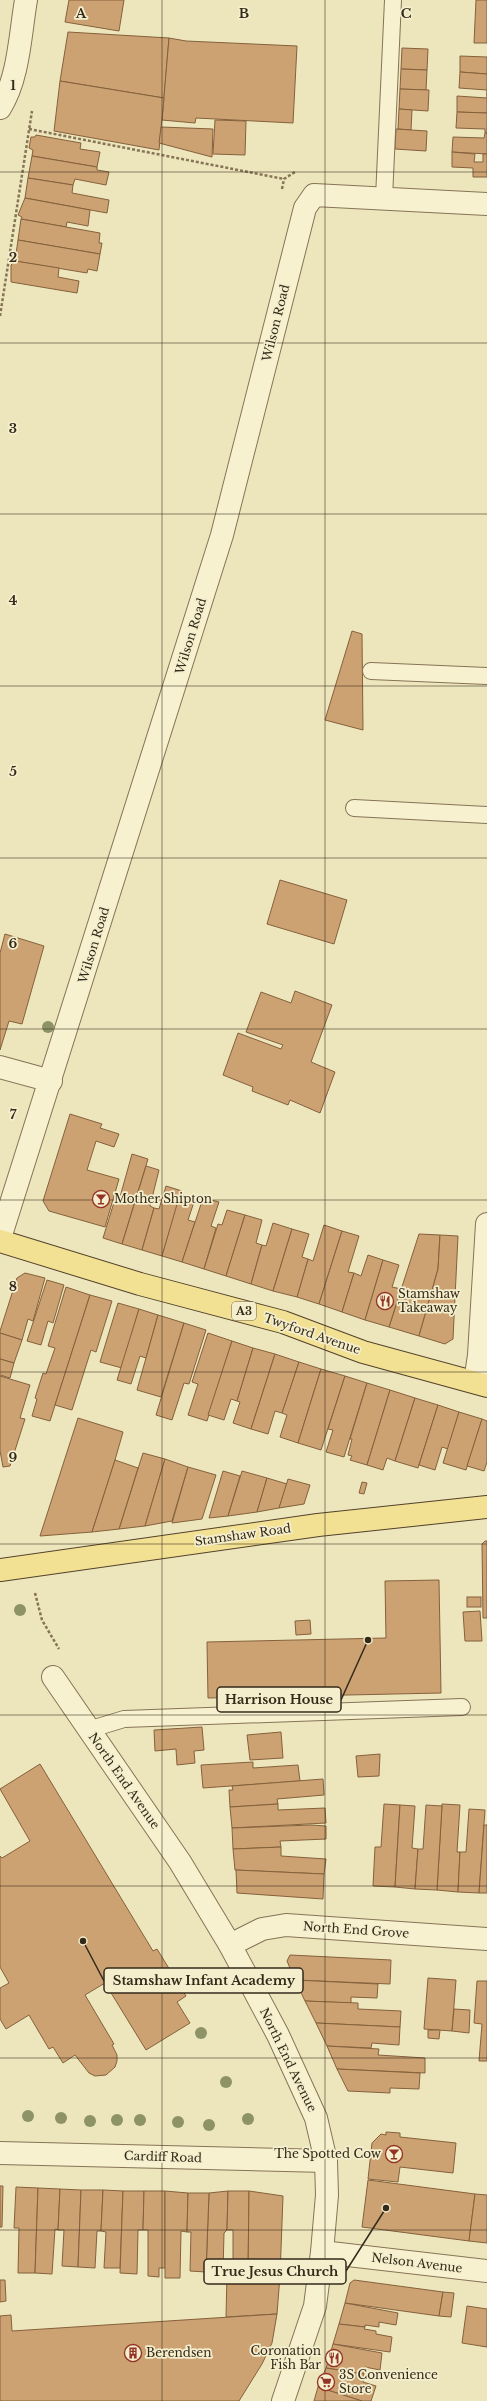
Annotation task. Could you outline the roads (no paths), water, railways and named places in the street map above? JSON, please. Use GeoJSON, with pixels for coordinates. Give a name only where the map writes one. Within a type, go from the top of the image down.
{"type":"FeatureCollection","features":[{"type":"Feature","properties":{"kind":"main road","name":"Twyford Avenue"},"geometry":{"type":"LineString","coordinates":[[0,1239],[140,1284],[283,1322],[363,1352],[481,1384]]}},
{"type":"Feature","properties":{"kind":"main road","name":"Stamshaw Road"},"geometry":{"type":"LineString","coordinates":[[0,1570],[318,1526],[487,1507]]}},
{"type":"Feature","properties":{"kind":"street"},"geometry":{"type":"LineString","coordinates":[[0,108],[7,98],[12,78],[26,0]]}},
{"type":"Feature","properties":{"kind":"street","name":"Wilson Road"},"geometry":{"type":"LineString","coordinates":[[0,1239],[222,535],[305,208],[314,195],[487,204]]}},
{"type":"Feature","properties":{"kind":"street"},"geometry":{"type":"LineString","coordinates":[[0,1067],[51,1081]]}},
{"type":"Feature","properties":{"kind":"street"},"geometry":{"type":"LineString","coordinates":[[481,1384],[479,1355],[487,1224]]}},
{"type":"Feature","properties":{"kind":"street","name":"North End Avenue"},"geometry":{"type":"LineString","coordinates":[[53,1677],[180,1862],[230,1945],[278,2035],[316,2118],[326,2161],[327,2195],[322,2252],[315,2306],[283,2401]]}},
{"type":"Feature","properties":{"kind":"street","name":"North End Grove"},"geometry":{"type":"LineString","coordinates":[[230,1945],[262,1929],[286,1925],[487,1939]]}},
{"type":"Feature","properties":{"kind":"street","name":"Cardiff Road"},"geometry":{"type":"LineString","coordinates":[[0,2153],[326,2161]]}},
{"type":"Feature","properties":{"kind":"street","name":"Nelson Avenue"},"geometry":{"type":"LineString","coordinates":[[322,2252],[487,2271]]}},
{"type":"Feature","properties":{"kind":"lane"},"geometry":{"type":"LineString","coordinates":[[384,198],[393,0]]}},
{"type":"Feature","properties":{"kind":"lane"},"geometry":{"type":"LineString","coordinates":[[371,671],[487,676]]}},
{"type":"Feature","properties":{"kind":"lane"},"geometry":{"type":"LineString","coordinates":[[354,808],[487,814]]}},
{"type":"Feature","properties":{"kind":"lane"},"geometry":{"type":"LineString","coordinates":[[88,1730],[124,1719],[462,1707]]}},
{"type":"Feature","properties":{"kind":"place","name":"Mother Shipton"},"geometry":{"type":"Point","coordinates":[101,1199]}},
{"type":"Feature","properties":{"kind":"place","name":"Stamshaw Takeaway"},"geometry":{"type":"Point","coordinates":[385,1301]}},
{"type":"Feature","properties":{"kind":"place","name":"Harrison House"},"geometry":{"type":"Point","coordinates":[368,1640]}},
{"type":"Feature","properties":{"kind":"place","name":"Stamshaw Infant Academy"},"geometry":{"type":"Point","coordinates":[83,1941]}},
{"type":"Feature","properties":{"kind":"place","name":"The Spotted Cow"},"geometry":{"type":"Point","coordinates":[394,2154]}},
{"type":"Feature","properties":{"kind":"place","name":"True Jesus Church"},"geometry":{"type":"Point","coordinates":[386,2208]}},
{"type":"Feature","properties":{"kind":"place","name":"Berendsen"},"geometry":{"type":"Point","coordinates":[133,2353]}},
{"type":"Feature","properties":{"kind":"place","name":"Coronation Fish Bar"},"geometry":{"type":"Point","coordinates":[334,2358]}},
{"type":"Feature","properties":{"kind":"place","name":"3S Convenience Store"},"geometry":{"type":"Point","coordinates":[326,2382]}}]}
